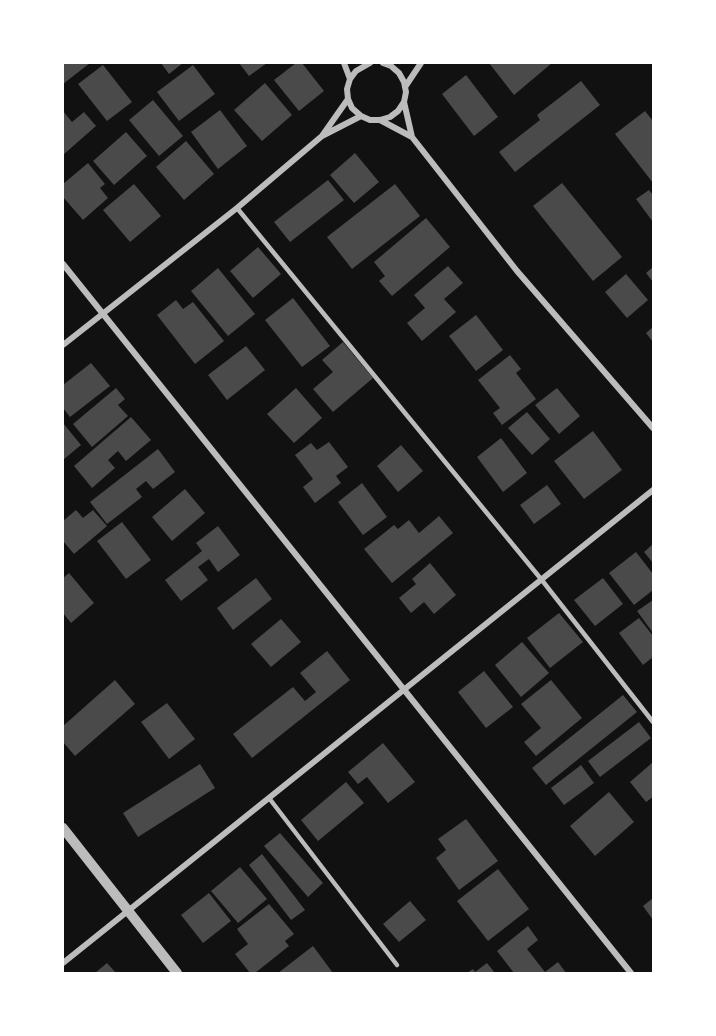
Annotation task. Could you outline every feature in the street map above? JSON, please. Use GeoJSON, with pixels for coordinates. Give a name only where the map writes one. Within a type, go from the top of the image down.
{"type":"FeatureCollection","features":[{"type":"Feature","properties":{"kind":"street"},"geometry":{"type":"LineString","coordinates":[[344,63],[350,79]]}},
{"type":"Feature","properties":{"kind":"street"},"geometry":{"type":"LineString","coordinates":[[370,63],[356,70],[350,79],[347,89],[352,108],[370,120],[380,120],[390,117],[404,102]]}},
{"type":"Feature","properties":{"kind":"street"},"geometry":{"type":"LineString","coordinates":[[383,63],[399,73],[405,87],[404,102],[412,137]]}},
{"type":"Feature","properties":{"kind":"street"},"geometry":{"type":"LineString","coordinates":[[391,66],[399,63]]}},
{"type":"Feature","properties":{"kind":"street"},"geometry":{"type":"LineString","coordinates":[[405,87],[421,63]]}},
{"type":"Feature","properties":{"kind":"street"},"geometry":{"type":"LineString","coordinates":[[322,136],[348,99]]}},
{"type":"Feature","properties":{"kind":"street"},"geometry":{"type":"LineString","coordinates":[[63,345],[237,208],[322,136],[361,116]]}},
{"type":"Feature","properties":{"kind":"street"},"geometry":{"type":"LineString","coordinates":[[380,120],[412,137],[518,271],[653,428]]}},
{"type":"Feature","properties":{"kind":"street"},"geometry":{"type":"LineString","coordinates":[[63,264],[631,973]]}},
{"type":"Feature","properties":{"kind":"street"},"geometry":{"type":"LineString","coordinates":[[63,963],[653,490]]}},
{"type":"Feature","properties":{"kind":"street"},"geometry":{"type":"LineString","coordinates":[[63,828],[177,973]]}},
{"type":"Feature","properties":{"kind":"lane"},"geometry":{"type":"LineString","coordinates":[[237,208],[541,579],[653,722]]}},
{"type":"Feature","properties":{"kind":"lane"},"geometry":{"type":"LineString","coordinates":[[269,798],[397,965]]}},
{"type":"Feature","properties":{"kind":"building"},"geometry":{"type":"Polygon","coordinates":[[[63,63],[90,63],[63,84],[63,63]]]}},
{"type":"Feature","properties":{"kind":"building"},"geometry":{"type":"Polygon","coordinates":[[[161,63],[183,63],[169,74],[161,63]]]}},
{"type":"Feature","properties":{"kind":"building"},"geometry":{"type":"Polygon","coordinates":[[[239,63],[267,63],[249,76],[239,63]]]}},
{"type":"Feature","properties":{"kind":"building"},"geometry":{"type":"Polygon","coordinates":[[[296,63],[302,63],[324,91],[299,111],[274,80],[296,63]]]}},
{"type":"Feature","properties":{"kind":"building"},"geometry":{"type":"Polygon","coordinates":[[[489,63],[552,63],[514,95],[489,63]]]}},
{"type":"Feature","properties":{"kind":"building"},"geometry":{"type":"Polygon","coordinates":[[[103,65],[132,102],[107,121],[78,84],[103,65]]]}},
{"type":"Feature","properties":{"kind":"building"},"geometry":{"type":"Polygon","coordinates":[[[193,65],[215,94],[179,121],[157,92],[193,65]]]}},
{"type":"Feature","properties":{"kind":"building"},"geometry":{"type":"Polygon","coordinates":[[[466,75],[498,117],[474,136],[442,94],[466,75]]]}},
{"type":"Feature","properties":{"kind":"building"},"geometry":{"type":"Polygon","coordinates":[[[581,81],[600,105],[515,172],[499,152],[540,120],[537,115],[581,81]]]}},
{"type":"Feature","properties":{"kind":"building"},"geometry":{"type":"Polygon","coordinates":[[[265,83],[292,115],[262,141],[234,110],[265,83]]]}},
{"type":"Feature","properties":{"kind":"building"},"geometry":{"type":"Polygon","coordinates":[[[153,100],[183,136],[159,156],[129,120],[153,100]]]}},
{"type":"Feature","properties":{"kind":"building"},"geometry":{"type":"Polygon","coordinates":[[[220,110],[247,146],[218,169],[191,132],[220,110]]]}},
{"type":"Feature","properties":{"kind":"building"},"geometry":{"type":"Polygon","coordinates":[[[63,111],[72,122],[84,112],[96,126],[63,155],[63,111]]]}},
{"type":"Feature","properties":{"kind":"building"},"geometry":{"type":"Polygon","coordinates":[[[645,111],[653,121],[653,183],[615,134],[645,111]]]}},
{"type":"Feature","properties":{"kind":"building"},"geometry":{"type":"Polygon","coordinates":[[[126,132],[147,156],[114,185],[93,161],[126,132]]]}},
{"type":"Feature","properties":{"kind":"building"},"geometry":{"type":"Polygon","coordinates":[[[186,141],[214,174],[184,200],[156,167],[186,141]]]}},
{"type":"Feature","properties":{"kind":"building"},"geometry":{"type":"Polygon","coordinates":[[[355,153],[379,182],[354,203],[330,175],[355,153]]]}},
{"type":"Feature","properties":{"kind":"building"},"geometry":{"type":"Polygon","coordinates":[[[88,163],[105,184],[100,188],[108,198],[83,220],[63,197],[63,184],[88,163]]]}},
{"type":"Feature","properties":{"kind":"building"},"geometry":{"type":"Polygon","coordinates":[[[328,180],[344,200],[290,242],[274,222],[328,180]]]}},
{"type":"Feature","properties":{"kind":"building"},"geometry":{"type":"Polygon","coordinates":[[[562,183],[622,257],[593,281],[533,206],[562,183]]]}},
{"type":"Feature","properties":{"kind":"building"},"geometry":{"type":"Polygon","coordinates":[[[134,184],[161,216],[130,242],[103,210],[134,184]]]}},
{"type":"Feature","properties":{"kind":"building"},"geometry":{"type":"Polygon","coordinates":[[[395,184],[420,216],[352,269],[327,237],[395,184]]]}},
{"type":"Feature","properties":{"kind":"building"},"geometry":{"type":"Polygon","coordinates":[[[649,190],[653,195],[653,222],[636,199],[649,190]]]}},
{"type":"Feature","properties":{"kind":"building"},"geometry":{"type":"Polygon","coordinates":[[[426,218],[450,247],[392,296],[379,281],[385,276],[374,262],[426,218]]]}},
{"type":"Feature","properties":{"kind":"building"},"geometry":{"type":"Polygon","coordinates":[[[258,247],[281,274],[253,298],[230,271],[258,247]]]}},
{"type":"Feature","properties":{"kind":"building"},"geometry":{"type":"Polygon","coordinates":[[[448,266],[463,283],[444,299],[456,312],[422,341],[407,323],[425,308],[414,295],[448,266]]]}},
{"type":"Feature","properties":{"kind":"building"},"geometry":{"type":"Polygon","coordinates":[[[653,267],[653,282],[646,273],[653,267]]]}},
{"type":"Feature","properties":{"kind":"building"},"geometry":{"type":"Polygon","coordinates":[[[218,268],[255,314],[228,336],[191,291],[218,268]]]}},
{"type":"Feature","properties":{"kind":"building"},"geometry":{"type":"Polygon","coordinates":[[[626,274],[648,300],[627,318],[605,292],[626,274]]]}},
{"type":"Feature","properties":{"kind":"building"},"geometry":{"type":"Polygon","coordinates":[[[293,298],[330,346],[302,367],[265,320],[293,298]]]}},
{"type":"Feature","properties":{"kind":"building"},"geometry":{"type":"Polygon","coordinates":[[[176,300],[183,309],[193,302],[224,341],[195,364],[157,315],[176,300]]]}},
{"type":"Feature","properties":{"kind":"building"},"geometry":{"type":"Polygon","coordinates":[[[476,315],[503,350],[476,371],[449,336],[476,315]]]}},
{"type":"Feature","properties":{"kind":"building"},"geometry":{"type":"Polygon","coordinates":[[[653,327],[653,342],[646,333],[653,327]]]}},
{"type":"Feature","properties":{"kind":"building"},"geometry":{"type":"Polygon","coordinates":[[[343,342],[373,378],[333,412],[313,389],[333,372],[322,360],[343,342]]]}},
{"type":"Feature","properties":{"kind":"building"},"geometry":{"type":"Polygon","coordinates":[[[246,346],[265,370],[227,400],[208,375],[246,346]]]}},
{"type":"Feature","properties":{"kind":"building"},"geometry":{"type":"Polygon","coordinates":[[[510,355],[521,369],[516,373],[536,399],[502,425],[493,413],[500,408],[478,380],[510,355]]]}},
{"type":"Feature","properties":{"kind":"building"},"geometry":{"type":"Polygon","coordinates":[[[91,363],[110,386],[70,417],[63,408],[63,385],[91,363]]]}},
{"type":"Feature","properties":{"kind":"building"},"geometry":{"type":"Polygon","coordinates":[[[116,388],[125,399],[118,405],[128,416],[92,447],[73,424],[116,388]]]}},
{"type":"Feature","properties":{"kind":"building"},"geometry":{"type":"Polygon","coordinates":[[[296,388],[322,418],[294,443],[267,414],[296,388]]]}},
{"type":"Feature","properties":{"kind":"building"},"geometry":{"type":"Polygon","coordinates":[[[557,388],[580,416],[559,434],[535,405],[557,388]]]}},
{"type":"Feature","properties":{"kind":"building"},"geometry":{"type":"Polygon","coordinates":[[[527,412],[550,439],[532,455],[508,428],[527,412]]]}},
{"type":"Feature","properties":{"kind":"building"},"geometry":{"type":"Polygon","coordinates":[[[131,417],[151,440],[126,461],[118,451],[108,460],[115,468],[92,488],[74,466],[131,417]]]}},
{"type":"Feature","properties":{"kind":"building"},"geometry":{"type":"Polygon","coordinates":[[[63,423],[81,445],[63,460],[63,423]]]}},
{"type":"Feature","properties":{"kind":"building"},"geometry":{"type":"Polygon","coordinates":[[[593,431],[622,470],[584,499],[554,461],[593,431]]]}},
{"type":"Feature","properties":{"kind":"building"},"geometry":{"type":"Polygon","coordinates":[[[501,438],[527,473],[503,492],[477,457],[501,438]]]}},
{"type":"Feature","properties":{"kind":"building"},"geometry":{"type":"Polygon","coordinates":[[[329,442],[348,467],[336,476],[341,483],[315,503],[303,487],[313,479],[295,455],[311,443],[317,450],[329,442]]]}},
{"type":"Feature","properties":{"kind":"building"},"geometry":{"type":"Polygon","coordinates":[[[401,445],[423,471],[398,492],[377,466],[401,445]]]}},
{"type":"Feature","properties":{"kind":"building"},"geometry":{"type":"Polygon","coordinates":[[[158,449],[175,472],[153,489],[146,481],[136,489],[142,497],[107,524],[90,502],[158,449]]]}},
{"type":"Feature","properties":{"kind":"building"},"geometry":{"type":"Polygon","coordinates":[[[362,483],[387,517],[363,535],[338,502],[362,483]]]}},
{"type":"Feature","properties":{"kind":"building"},"geometry":{"type":"Polygon","coordinates":[[[547,485],[561,504],[534,524],[520,505],[547,485]]]}},
{"type":"Feature","properties":{"kind":"building"},"geometry":{"type":"Polygon","coordinates":[[[185,489],[205,513],[172,541],[152,517],[185,489]]]}},
{"type":"Feature","properties":{"kind":"building"},"geometry":{"type":"Polygon","coordinates":[[[76,510],[83,518],[93,510],[107,526],[74,554],[63,541],[63,521],[76,510]]]}},
{"type":"Feature","properties":{"kind":"building"},"geometry":{"type":"Polygon","coordinates":[[[439,516],[453,533],[392,583],[364,549],[394,525],[398,529],[409,520],[419,533],[439,516]]]}},
{"type":"Feature","properties":{"kind":"building"},"geometry":{"type":"Polygon","coordinates":[[[122,522],[151,560],[126,579],[97,541],[122,522]]]}},
{"type":"Feature","properties":{"kind":"building"},"geometry":{"type":"Polygon","coordinates":[[[218,526],[240,555],[218,572],[209,559],[198,567],[208,580],[181,601],[165,580],[202,551],[196,543],[218,526]]]}},
{"type":"Feature","properties":{"kind":"building"},"geometry":{"type":"Polygon","coordinates":[[[653,544],[653,563],[644,552],[653,544]]]}},
{"type":"Feature","properties":{"kind":"building"},"geometry":{"type":"Polygon","coordinates":[[[636,552],[653,574],[653,590],[634,605],[609,573],[636,552]]]}},
{"type":"Feature","properties":{"kind":"building"},"geometry":{"type":"Polygon","coordinates":[[[430,563],[456,595],[434,614],[424,602],[411,613],[399,598],[416,584],[412,579],[430,563]]]}},
{"type":"Feature","properties":{"kind":"building"},"geometry":{"type":"Polygon","coordinates":[[[69,573],[94,603],[71,623],[63,613],[63,578],[69,573]]]}},
{"type":"Feature","properties":{"kind":"building"},"geometry":{"type":"Polygon","coordinates":[[[256,578],[272,599],[233,630],[217,608],[256,578]]]}},
{"type":"Feature","properties":{"kind":"building"},"geometry":{"type":"Polygon","coordinates":[[[603,578],[623,604],[595,626],[574,600],[603,578]]]}},
{"type":"Feature","properties":{"kind":"building"},"geometry":{"type":"Polygon","coordinates":[[[653,600],[653,633],[637,611],[653,600]]]}},
{"type":"Feature","properties":{"kind":"building"},"geometry":{"type":"Polygon","coordinates":[[[559,613],[583,642],[550,668],[527,638],[559,613]]]}},
{"type":"Feature","properties":{"kind":"building"},"geometry":{"type":"Polygon","coordinates":[[[639,618],[653,636],[653,657],[643,665],[619,633],[639,618]]]}},
{"type":"Feature","properties":{"kind":"building"},"geometry":{"type":"Polygon","coordinates":[[[281,619],[301,642],[271,667],[251,644],[281,619]]]}},
{"type":"Feature","properties":{"kind":"building"},"geometry":{"type":"Polygon","coordinates":[[[522,642],[549,673],[521,697],[495,665],[522,642]]]}},
{"type":"Feature","properties":{"kind":"building"},"geometry":{"type":"Polygon","coordinates":[[[327,651],[350,680],[252,758],[233,734],[293,687],[305,701],[316,692],[300,673],[327,651]]]}},
{"type":"Feature","properties":{"kind":"building"},"geometry":{"type":"Polygon","coordinates":[[[484,671],[513,707],[486,728],[458,692],[484,671]]]}},
{"type":"Feature","properties":{"kind":"building"},"geometry":{"type":"Polygon","coordinates":[[[115,680],[135,704],[75,756],[63,742],[63,726],[115,680]]]}},
{"type":"Feature","properties":{"kind":"building"},"geometry":{"type":"Polygon","coordinates":[[[551,680],[582,718],[536,756],[524,742],[541,728],[521,704],[551,680]]]}},
{"type":"Feature","properties":{"kind":"building"},"geometry":{"type":"Polygon","coordinates":[[[623,695],[637,712],[546,785],[532,768],[623,695]]]}},
{"type":"Feature","properties":{"kind":"building"},"geometry":{"type":"Polygon","coordinates":[[[167,703],[195,739],[169,759],[141,722],[167,703]]]}},
{"type":"Feature","properties":{"kind":"building"},"geometry":{"type":"Polygon","coordinates":[[[639,722],[651,738],[600,777],[588,761],[639,722]]]}},
{"type":"Feature","properties":{"kind":"building"},"geometry":{"type":"Polygon","coordinates":[[[383,743],[415,782],[388,803],[367,777],[358,784],[348,772],[383,743]]]}},
{"type":"Feature","properties":{"kind":"building"},"geometry":{"type":"Polygon","coordinates":[[[653,762],[653,797],[646,802],[630,782],[653,762]]]}},
{"type":"Feature","properties":{"kind":"building"},"geometry":{"type":"Polygon","coordinates":[[[200,764],[215,788],[138,837],[123,813],[200,764]]]}},
{"type":"Feature","properties":{"kind":"building"},"geometry":{"type":"Polygon","coordinates":[[[581,765],[594,783],[564,805],[551,788],[581,765]]]}},
{"type":"Feature","properties":{"kind":"building"},"geometry":{"type":"Polygon","coordinates":[[[346,782],[364,803],[318,841],[301,820],[346,782]]]}},
{"type":"Feature","properties":{"kind":"building"},"geometry":{"type":"Polygon","coordinates":[[[609,792],[634,822],[595,856],[570,826],[609,792]]]}},
{"type":"Feature","properties":{"kind":"building"},"geometry":{"type":"Polygon","coordinates":[[[466,819],[498,861],[459,890],[436,858],[446,850],[438,839],[466,819]]]}},
{"type":"Feature","properties":{"kind":"building"},"geometry":{"type":"Polygon","coordinates":[[[280,833],[323,883],[308,897],[264,846],[280,833]]]}},
{"type":"Feature","properties":{"kind":"building"},"geometry":{"type":"Polygon","coordinates":[[[262,854],[305,910],[291,920],[249,865],[262,854]]]}},
{"type":"Feature","properties":{"kind":"building"},"geometry":{"type":"Polygon","coordinates":[[[240,867],[267,899],[238,923],[211,891],[240,867]]]}},
{"type":"Feature","properties":{"kind":"building"},"geometry":{"type":"Polygon","coordinates":[[[498,869],[529,909],[488,941],[457,901],[498,869]]]}},
{"type":"Feature","properties":{"kind":"building"},"geometry":{"type":"Polygon","coordinates":[[[209,893],[231,921],[203,943],[181,915],[209,893]]]}},
{"type":"Feature","properties":{"kind":"building"},"geometry":{"type":"Polygon","coordinates":[[[653,898],[653,920],[643,906],[653,898]]]}},
{"type":"Feature","properties":{"kind":"building"},"geometry":{"type":"Polygon","coordinates":[[[410,901],[426,920],[399,942],[383,924],[410,901]]]}},
{"type":"Feature","properties":{"kind":"building"},"geometry":{"type":"Polygon","coordinates":[[[269,904],[294,934],[285,941],[289,946],[255,973],[250,973],[235,954],[248,944],[237,929],[269,904]]]}},
{"type":"Feature","properties":{"kind":"building"},"geometry":{"type":"Polygon","coordinates":[[[528,926],[538,940],[527,949],[545,972],[558,962],[566,973],[514,973],[497,951],[528,926]]]}},
{"type":"Feature","properties":{"kind":"building"},"geometry":{"type":"Polygon","coordinates":[[[313,946],[333,973],[278,973],[313,946]]]}},
{"type":"Feature","properties":{"kind":"building"},"geometry":{"type":"Polygon","coordinates":[[[107,963],[116,973],[95,973],[107,963]]]}},
{"type":"Feature","properties":{"kind":"building"},"geometry":{"type":"Polygon","coordinates":[[[487,963],[495,973],[467,973],[473,969],[475,972],[487,963]]]}}]}
